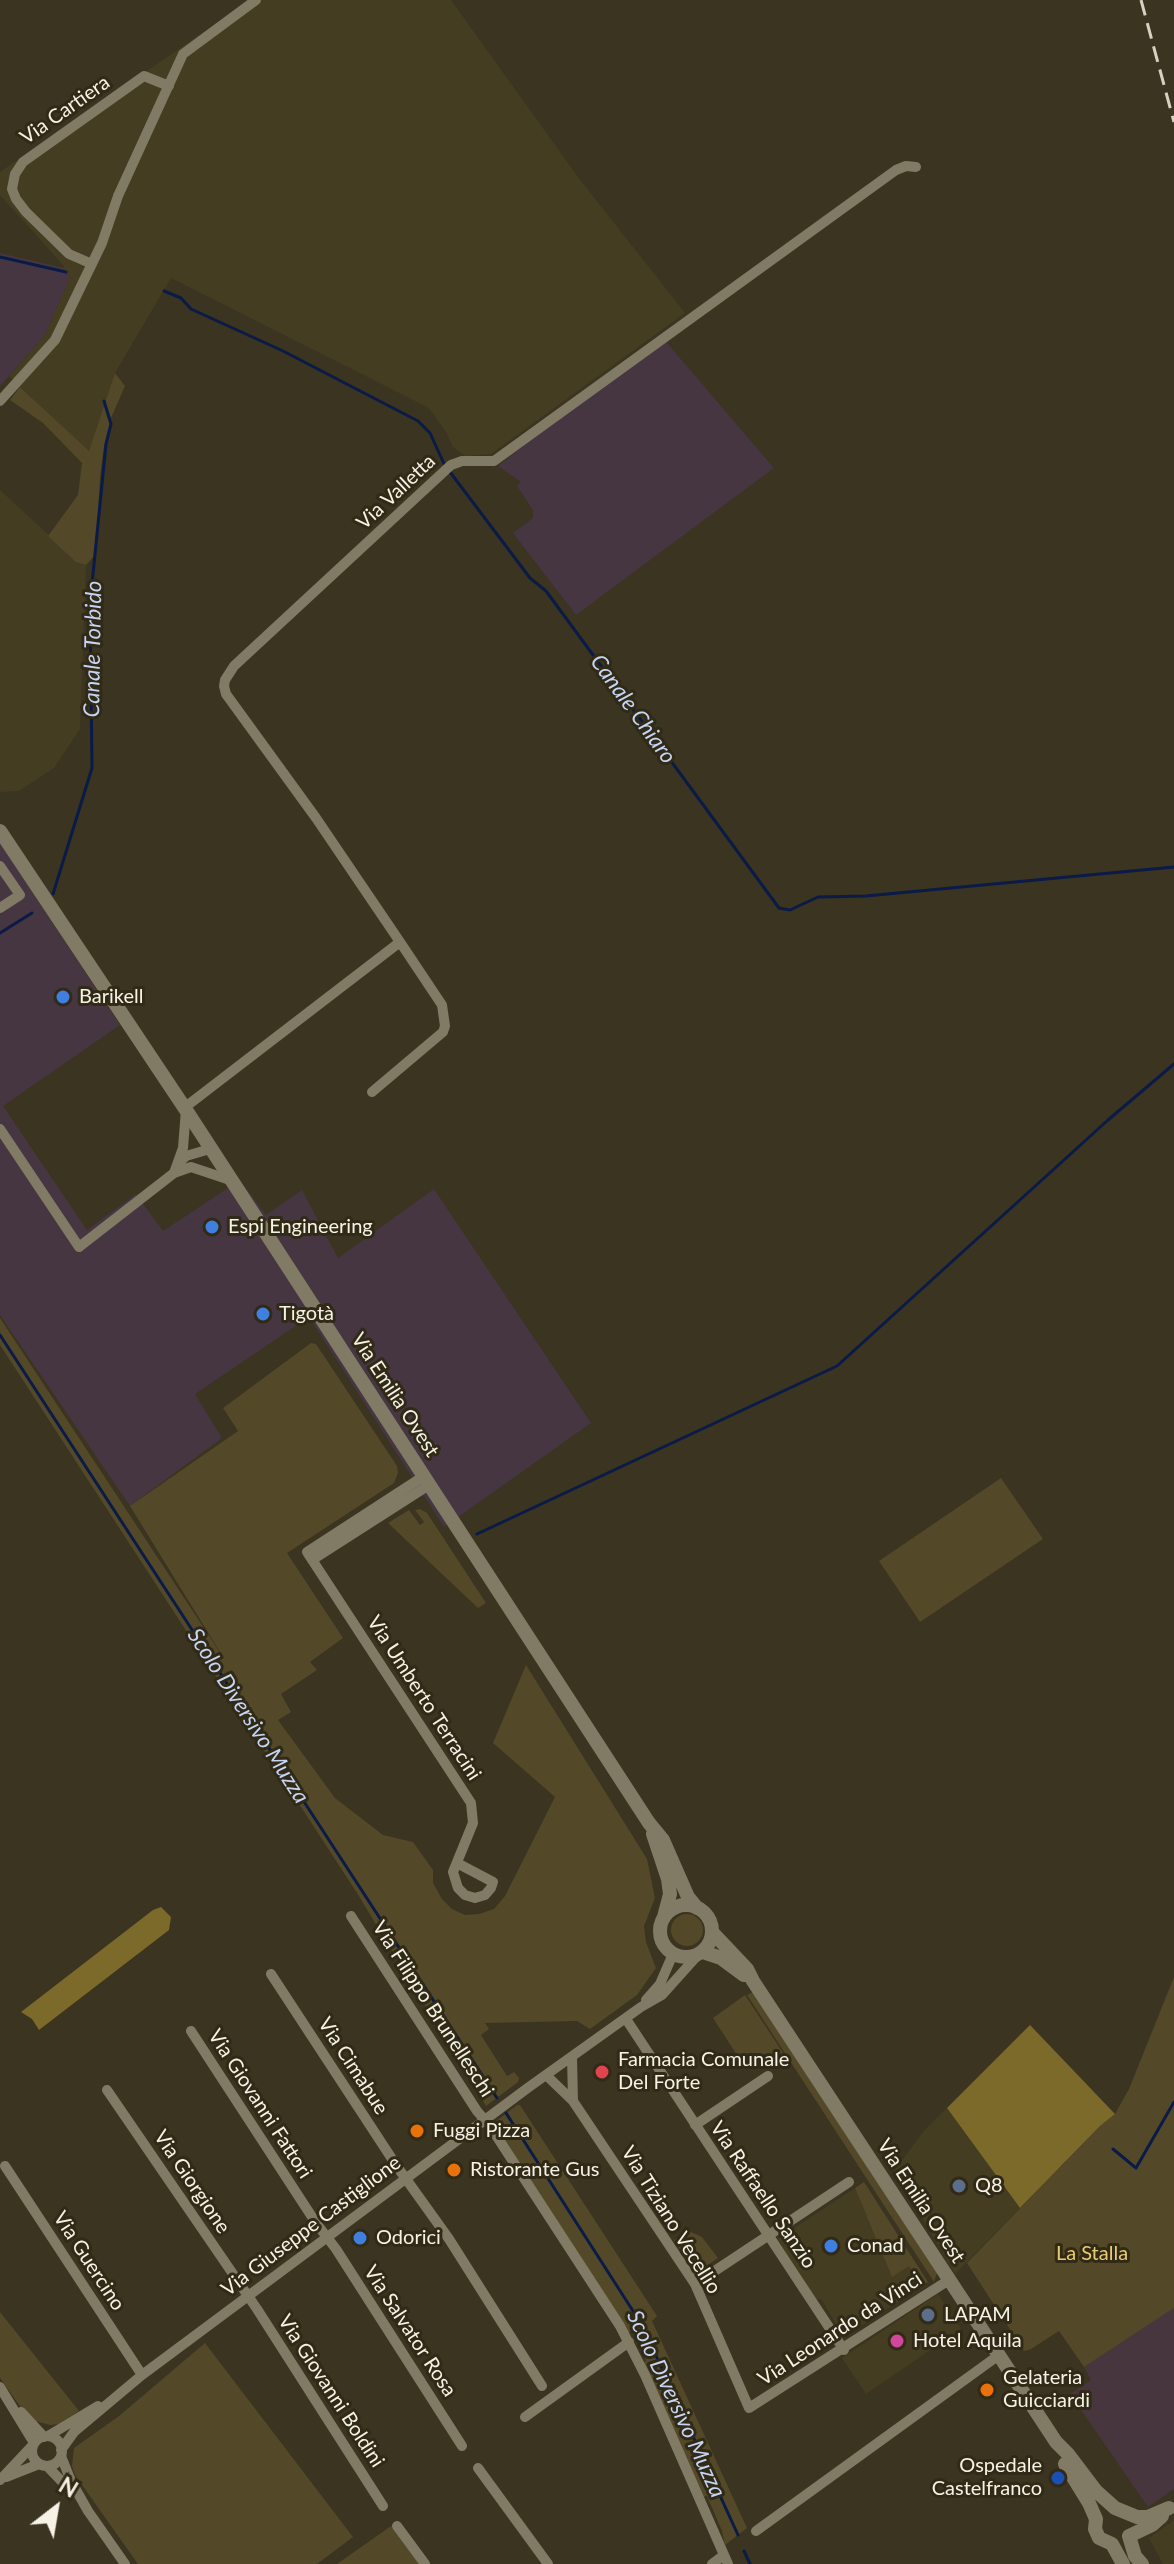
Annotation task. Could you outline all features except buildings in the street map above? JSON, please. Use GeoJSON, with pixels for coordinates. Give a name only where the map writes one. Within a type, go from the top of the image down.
{"type":"FeatureCollection","features":[{"type":"Feature","properties":{"kind":"main road","name":"Via Emilia Ovest"},"geometry":{"type":"LineString","coordinates":[[0,831],[670,1851],[682,1886],[697,1908]]}},
{"type":"Feature","properties":{"kind":"main road","name":"Via Emilia Ovest"},"geometry":{"type":"LineString","coordinates":[[649,1823],[668,1879],[670,1894],[664,1917]]}},
{"type":"Feature","properties":{"kind":"main road"},"geometry":{"type":"LineString","coordinates":[[680,1906],[697,1908],[710,1919],[711,1942],[700,1954],[681,1957],[673,1954],[662,1941],[660,1933],[664,1917],[680,1906]]}},
{"type":"Feature","properties":{"kind":"main road","name":"Via Emilia Ovest"},"geometry":{"type":"LineString","coordinates":[[713,1933],[747,1969],[1056,2442],[1096,2491],[1121,2511]]}},
{"type":"Feature","properties":{"kind":"main road","name":"Via Emilia Ovest"},"geometry":{"type":"LineString","coordinates":[[700,1954],[721,1958],[753,1981]]}},
{"type":"Feature","properties":{"kind":"main road","name":"Via Emilia Ovest"},"geometry":{"type":"LineString","coordinates":[[1056,2442],[1060,2458],[1089,2503],[1099,2538],[1112,2544],[1123,2564]]}},
{"type":"Feature","properties":{"kind":"main road"},"geometry":{"type":"LineString","coordinates":[[1096,2519],[1104,2510],[1148,2517],[1172,2507]]}},
{"type":"Feature","properties":{"kind":"main road"},"geometry":{"type":"LineString","coordinates":[[1112,2544],[1119,2544],[1152,2525],[1172,2507]]}},
{"type":"Feature","properties":{"kind":"main road"},"geometry":{"type":"LineString","coordinates":[[1121,2511],[1132,2527],[1129,2536],[1135,2556],[1142,2564]]}},
{"type":"Feature","properties":{"kind":"street"},"geometry":{"type":"LineString","coordinates":[[0,401],[51,346],[92,264],[118,196],[180,60],[190,48],[256,0]]}},
{"type":"Feature","properties":{"kind":"street","name":"Via Cartiera"},"geometry":{"type":"LineString","coordinates":[[92,264],[69,254],[56,243],[16,199],[12,189],[15,174],[23,162],[144,76],[169,86]]}},
{"type":"Feature","properties":{"kind":"street","name":"Via Valletta"},"geometry":{"type":"LineString","coordinates":[[372,1092],[443,1032],[442,1005],[316,818],[233,704],[224,686],[234,666],[448,467],[462,461],[494,461],[896,170],[906,166],[916,167]]}},
{"type":"Feature","properties":{"kind":"street"},"geometry":{"type":"LineString","coordinates":[[0,866],[20,895],[0,908]]}},
{"type":"Feature","properties":{"kind":"street"},"geometry":{"type":"LineString","coordinates":[[182,1167],[185,1109],[400,942]]}},
{"type":"Feature","properties":{"kind":"street"},"geometry":{"type":"LineString","coordinates":[[0,1129],[79,1247],[182,1167],[203,1159],[210,1149]]}},
{"type":"Feature","properties":{"kind":"street"},"geometry":{"type":"LineString","coordinates":[[182,1167],[230,1180]]}},
{"type":"Feature","properties":{"kind":"street","name":"Via Umberto Terracini"},"geometry":{"type":"LineString","coordinates":[[426,1481],[309,1556],[471,1803],[473,1823],[457,1863]]}},
{"type":"Feature","properties":{"kind":"street","name":"Via Filippo Brunelleschi"},"geometry":{"type":"LineString","coordinates":[[351,1916],[629,2342],[726,2560]]}},
{"type":"Feature","properties":{"kind":"street","name":"Via Giuseppe Castiglione"},"geometry":{"type":"LineString","coordinates":[[641,2007],[660,1984],[673,1954]]}},
{"type":"Feature","properties":{"kind":"street","name":"Via Giuseppe Castiglione"},"geometry":{"type":"LineString","coordinates":[[61,2453],[74,2432],[120,2392],[247,2295],[671,1986],[700,1954]]}},
{"type":"Feature","properties":{"kind":"street","name":"Via Cimabue"},"geometry":{"type":"LineString","coordinates":[[271,1974],[449,2239],[542,2386]]}},
{"type":"Feature","properties":{"kind":"street","name":"Via Raffaello Sanzio"},"geometry":{"type":"LineString","coordinates":[[626,2019],[844,2350]]}},
{"type":"Feature","properties":{"kind":"street","name":"Via Giovanni Fattori"},"geometry":{"type":"LineString","coordinates":[[191,2031],[327,2237]]}},
{"type":"Feature","properties":{"kind":"street"},"geometry":{"type":"LineString","coordinates":[[572,2057],[573,2101]]}},
{"type":"Feature","properties":{"kind":"street"},"geometry":{"type":"LineString","coordinates":[[560,2066],[572,2085]]}},
{"type":"Feature","properties":{"kind":"street","name":"Via Tiziano Vecellio"},"geometry":{"type":"LineString","coordinates":[[547,2076],[573,2101],[695,2284],[749,2408]]}},
{"type":"Feature","properties":{"kind":"street"},"geometry":{"type":"LineString","coordinates":[[695,2125],[768,2076]]}},
{"type":"Feature","properties":{"kind":"street","name":"Via Giorgione"},"geometry":{"type":"LineString","coordinates":[[107,2090],[247,2295]]}},
{"type":"Feature","properties":{"kind":"street","name":"Via Guercino"},"geometry":{"type":"LineString","coordinates":[[5,2166],[142,2375]]}},
{"type":"Feature","properties":{"kind":"street"},"geometry":{"type":"LineString","coordinates":[[695,2284],[849,2182]]}},
{"type":"Feature","properties":{"kind":"street","name":"Via Salvator Rosa"},"geometry":{"type":"LineString","coordinates":[[327,2237],[462,2446]]}},
{"type":"Feature","properties":{"kind":"street","name":"Via Leonardo da Vinci"},"geometry":{"type":"LineString","coordinates":[[749,2408],[949,2280]]}},
{"type":"Feature","properties":{"kind":"street","name":"Via Giovanni Boldini"},"geometry":{"type":"LineString","coordinates":[[247,2295],[383,2506]]}},
{"type":"Feature","properties":{"kind":"street"},"geometry":{"type":"LineString","coordinates":[[525,2417],[629,2342]]}},
{"type":"Feature","properties":{"kind":"street"},"geometry":{"type":"LineString","coordinates":[[756,2531],[999,2355]]}},
{"type":"Feature","properties":{"kind":"street"},"geometry":{"type":"LineString","coordinates":[[0,2387],[34,2444],[33,2456],[88,2511]]}},
{"type":"Feature","properties":{"kind":"street","name":"Via Giuseppe Castiglione"},"geometry":{"type":"LineString","coordinates":[[46,2436],[120,2392]]}},
{"type":"Feature","properties":{"kind":"street"},"geometry":{"type":"LineString","coordinates":[[8,2398],[46,2436],[57,2441],[71,2481],[125,2564]]}},
{"type":"Feature","properties":{"kind":"street"},"geometry":{"type":"LineString","coordinates":[[0,2480],[34,2444],[46,2436]]}},
{"type":"Feature","properties":{"kind":"street"},"geometry":{"type":"LineString","coordinates":[[0,2480],[55,2463],[61,2453]]}},
{"type":"Feature","properties":{"kind":"street"},"geometry":{"type":"LineString","coordinates":[[478,2468],[548,2564]]}},
{"type":"Feature","properties":{"kind":"street"},"geometry":{"type":"LineString","coordinates":[[397,2526],[425,2564]]}},
{"type":"Feature","properties":{"kind":"street"},"geometry":{"type":"LineString","coordinates":[[712,2564],[726,2560]]}},
{"type":"Feature","properties":{"kind":"shaded area"},"geometry":{"type":"Polygon","coordinates":[[[250,0],[451,0],[578,177],[685,313],[491,454],[465,456],[453,447],[429,408],[171,278],[115,373],[89,452],[9,376],[44,336],[70,278],[64,266],[0,195],[0,172],[250,0]]]}},
{"type":"Feature","properties":{"kind":"shaded area"},"geometry":{"type":"Polygon","coordinates":[[[0,253],[63,268],[70,278],[44,336],[0,386],[0,253]]]}},
{"type":"Feature","properties":{"kind":"shaded area"},"geometry":{"type":"Polygon","coordinates":[[[662,337],[774,468],[576,615],[513,533],[533,518],[533,510],[517,486],[521,482],[498,466],[662,337]]]}},
{"type":"Feature","properties":{"kind":"shaded area"},"geometry":{"type":"Polygon","coordinates":[[[0,490],[79,563],[86,565],[80,729],[54,768],[19,791],[0,792],[0,490]]]}},
{"type":"Feature","properties":{"kind":"shaded area"},"geometry":{"type":"Polygon","coordinates":[[[0,843],[120,1025],[3,1106],[87,1230],[136,1194],[163,1231],[240,1180],[266,1215],[302,1190],[338,1258],[434,1189],[591,1423],[444,1527],[309,1317],[195,1394],[222,1438],[130,1506],[0,1315],[0,843]]]}},
{"type":"Feature","properties":{"kind":"shaded area"},"geometry":{"type":"Polygon","coordinates":[[[161,1907],[171,1917],[169,1930],[39,2030],[32,2019],[21,2012],[153,1910],[161,1907]]]}},
{"type":"Feature","properties":{"kind":"shaded area"},"geometry":{"type":"Polygon","coordinates":[[[1030,2025],[1115,2114],[1020,2208],[947,2108],[1030,2025]]]}},
{"type":"Feature","properties":{"kind":"shaded area"},"geometry":{"type":"Polygon","coordinates":[[[947,2108],[1020,2208],[955,2274],[894,2171],[923,2132],[947,2108]]]}},
{"type":"Feature","properties":{"kind":"shaded area"},"geometry":{"type":"Polygon","coordinates":[[[855,2188],[892,2276],[909,2265],[920,2282],[913,2286],[915,2291],[848,2334],[841,2332],[821,2299],[816,2299],[778,2240],[855,2188]]]}},
{"type":"Feature","properties":{"kind":"shaded area"},"geometry":{"type":"Polygon","coordinates":[[[938,2294],[961,2329],[866,2394],[842,2358],[938,2294]]]}},
{"type":"Feature","properties":{"kind":"shaded area"},"geometry":{"type":"Polygon","coordinates":[[[1174,2308],[1174,2489],[1148,2507],[1070,2394],[1091,2380],[1084,2367],[1174,2308]]]}},
{"type":"Feature","properties":{"kind":"shaded area"},"geometry":{"type":"Polygon","coordinates":[[[1174,2520],[1174,2564],[1163,2564],[1149,2538],[1174,2520]]]}},
{"type":"Feature","properties":{"kind":"green space"},"geometry":{"type":"Polygon","coordinates":[[[115,373],[125,386],[111,418],[104,446],[96,554],[86,565],[76,562],[48,536],[78,495],[82,463],[43,423],[10,400],[20,387],[89,451],[115,373]]]}},
{"type":"Feature","properties":{"kind":"green space"},"geometry":{"type":"Polygon","coordinates":[[[0,1318],[225,1660],[130,1506],[238,1431],[223,1408],[311,1343],[316,1344],[397,1466],[398,1473],[394,1483],[287,1553],[343,1638],[310,1662],[317,1670],[281,1694],[291,1712],[278,1720],[335,1798],[383,1835],[413,1842],[433,1870],[433,1883],[442,1899],[452,1909],[465,1915],[479,1914],[494,1909],[505,1896],[555,1797],[493,1743],[526,1665],[647,1859],[655,1898],[644,1926],[646,1942],[656,1968],[637,1995],[590,2029],[577,2021],[485,2023],[489,2029],[481,2035],[507,2076],[514,2072],[519,2078],[518,2082],[486,2106],[357,1893],[0,1345],[0,1318]]]}},
{"type":"Feature","properties":{"kind":"green space"},"geometry":{"type":"Polygon","coordinates":[[[1001,1478],[1043,1539],[920,1622],[879,1561],[1001,1478]]]}},
{"type":"Feature","properties":{"kind":"green space"},"geometry":{"type":"Polygon","coordinates":[[[409,1510],[420,1525],[424,1522],[415,1510],[427,1513],[486,1603],[478,1608],[388,1523],[409,1510]]]}},
{"type":"Feature","properties":{"kind":"green space"},"geometry":{"type":"Polygon","coordinates":[[[687,1914],[698,1919],[703,1930],[698,1941],[687,1946],[676,1941],[671,1930],[676,1919],[687,1914]]]}},
{"type":"Feature","properties":{"kind":"green space","name":"La Stalla"},"geometry":{"type":"Polygon","coordinates":[[[1174,1977],[1174,2308],[1084,2367],[1059,2331],[1024,2351],[967,2263],[1115,2114],[1129,2089],[1174,1977]]]}},
{"type":"Feature","properties":{"kind":"green space"},"geometry":{"type":"Polygon","coordinates":[[[753,1992],[937,2273],[934,2282],[747,1995],[753,1992]]]}},
{"type":"Feature","properties":{"kind":"green space"},"geometry":{"type":"Polygon","coordinates":[[[745,1995],[791,2065],[751,2066],[746,2069],[713,2018],[745,1995]]]}},
{"type":"Feature","properties":{"kind":"green space"},"geometry":{"type":"Polygon","coordinates":[[[520,2105],[657,2316],[652,2321],[747,2528],[725,2545],[707,2496],[702,2497],[643,2363],[646,2361],[634,2335],[631,2331],[628,2333],[495,2128],[495,2122],[520,2105]]]}},
{"type":"Feature","properties":{"kind":"green space"},"geometry":{"type":"Polygon","coordinates":[[[864,2182],[928,2282],[915,2291],[913,2286],[919,2281],[909,2266],[892,2277],[855,2188],[864,2182]]]}},
{"type":"Feature","properties":{"kind":"green space"},"geometry":{"type":"Polygon","coordinates":[[[689,2231],[702,2237],[718,2258],[696,2273],[674,2240],[689,2231]]]}},
{"type":"Feature","properties":{"kind":"green space"},"geometry":{"type":"Polygon","coordinates":[[[0,2312],[79,2411],[58,2424],[50,2425],[35,2421],[24,2412],[0,2378],[0,2312]]]}},
{"type":"Feature","properties":{"kind":"green space"},"geometry":{"type":"Polygon","coordinates":[[[205,2343],[353,2537],[317,2564],[138,2564],[75,2475],[72,2466],[74,2448],[119,2416],[205,2343]]]}},
{"type":"Feature","properties":{"kind":"green space"},"geometry":{"type":"Polygon","coordinates":[[[391,2526],[419,2564],[337,2564],[391,2526]]]}},
{"type":"Feature","properties":{"kind":"waterway","name":"Canale Chiaro"},"geometry":{"type":"LineString","coordinates":[[0,257],[66,272]]}},
{"type":"Feature","properties":{"kind":"waterway","name":"Canale Chiaro"},"geometry":{"type":"LineString","coordinates":[[164,291],[181,298],[191,309],[283,351],[418,421],[430,433],[445,466]]}},
{"type":"Feature","properties":{"kind":"waterway","name":"Canale Torbido"},"geometry":{"type":"LineString","coordinates":[[53,894],[92,768],[90,604],[106,444],[111,424],[104,401]]}},
{"type":"Feature","properties":{"kind":"waterway","name":"Canale Chiaro"},"geometry":{"type":"LineString","coordinates":[[450,472],[530,578],[546,591],[779,908],[790,910],[818,897],[866,896],[1174,867]]}},
{"type":"Feature","properties":{"kind":"waterway","name":"Canale Torbido"},"geometry":{"type":"LineString","coordinates":[[0,933],[32,913]]}},
{"type":"Feature","properties":{"kind":"waterway"},"geometry":{"type":"LineString","coordinates":[[477,1534],[837,1366],[1174,1064]]}},
{"type":"Feature","properties":{"kind":"waterway","name":"Scolo Diversivo Muzza"},"geometry":{"type":"LineString","coordinates":[[0,1335],[497,2098]]}},
{"type":"Feature","properties":{"kind":"waterway"},"geometry":{"type":"LineString","coordinates":[[1113,2149],[1136,2168],[1174,2102]]}},
{"type":"Feature","properties":{"kind":"waterway","name":"Scolo Diversivo Muzza"},"geometry":{"type":"LineString","coordinates":[[506,2113],[642,2325],[738,2535]]}},
{"type":"Feature","properties":{"kind":"waterway","name":"Scolo Diversivo Muzza"},"geometry":{"type":"LineString","coordinates":[[744,2551],[750,2564]]}},
{"type":"Feature","properties":{"kind":"railway"},"geometry":{"type":"LineString","coordinates":[[1141,0],[1174,122]]}},
{"type":"Feature","properties":{"kind":"place","name":"Barikell"},"geometry":{"type":"Point","coordinates":[63,997]}},
{"type":"Feature","properties":{"kind":"place","name":"Espi Engineering"},"geometry":{"type":"Point","coordinates":[212,1227]}},
{"type":"Feature","properties":{"kind":"place","name":"Tigotà"},"geometry":{"type":"Point","coordinates":[263,1314]}},
{"type":"Feature","properties":{"kind":"place","name":"Farmacia Comunale Del Forte"},"geometry":{"type":"Point","coordinates":[602,2072]}},
{"type":"Feature","properties":{"kind":"place","name":"Fuggi Pizza"},"geometry":{"type":"Point","coordinates":[417,2131]}},
{"type":"Feature","properties":{"kind":"place","name":"Ristorante Gus"},"geometry":{"type":"Point","coordinates":[454,2170]}},
{"type":"Feature","properties":{"kind":"place","name":"Q8"},"geometry":{"type":"Point","coordinates":[959,2186]}},
{"type":"Feature","properties":{"kind":"place","name":"Odorici"},"geometry":{"type":"Point","coordinates":[360,2238]}},
{"type":"Feature","properties":{"kind":"place","name":"Conad"},"geometry":{"type":"Point","coordinates":[831,2246]}},
{"type":"Feature","properties":{"kind":"place","name":"LAPAM"},"geometry":{"type":"Point","coordinates":[928,2315]}},
{"type":"Feature","properties":{"kind":"place","name":"Hotel Aquila"},"geometry":{"type":"Point","coordinates":[897,2341]}},
{"type":"Feature","properties":{"kind":"place","name":"Gelateria Guicciardi"},"geometry":{"type":"Point","coordinates":[987,2390]}},
{"type":"Feature","properties":{"kind":"place","name":"Ospedale Castelfranco"},"geometry":{"type":"Point","coordinates":[1058,2478]}}]}
